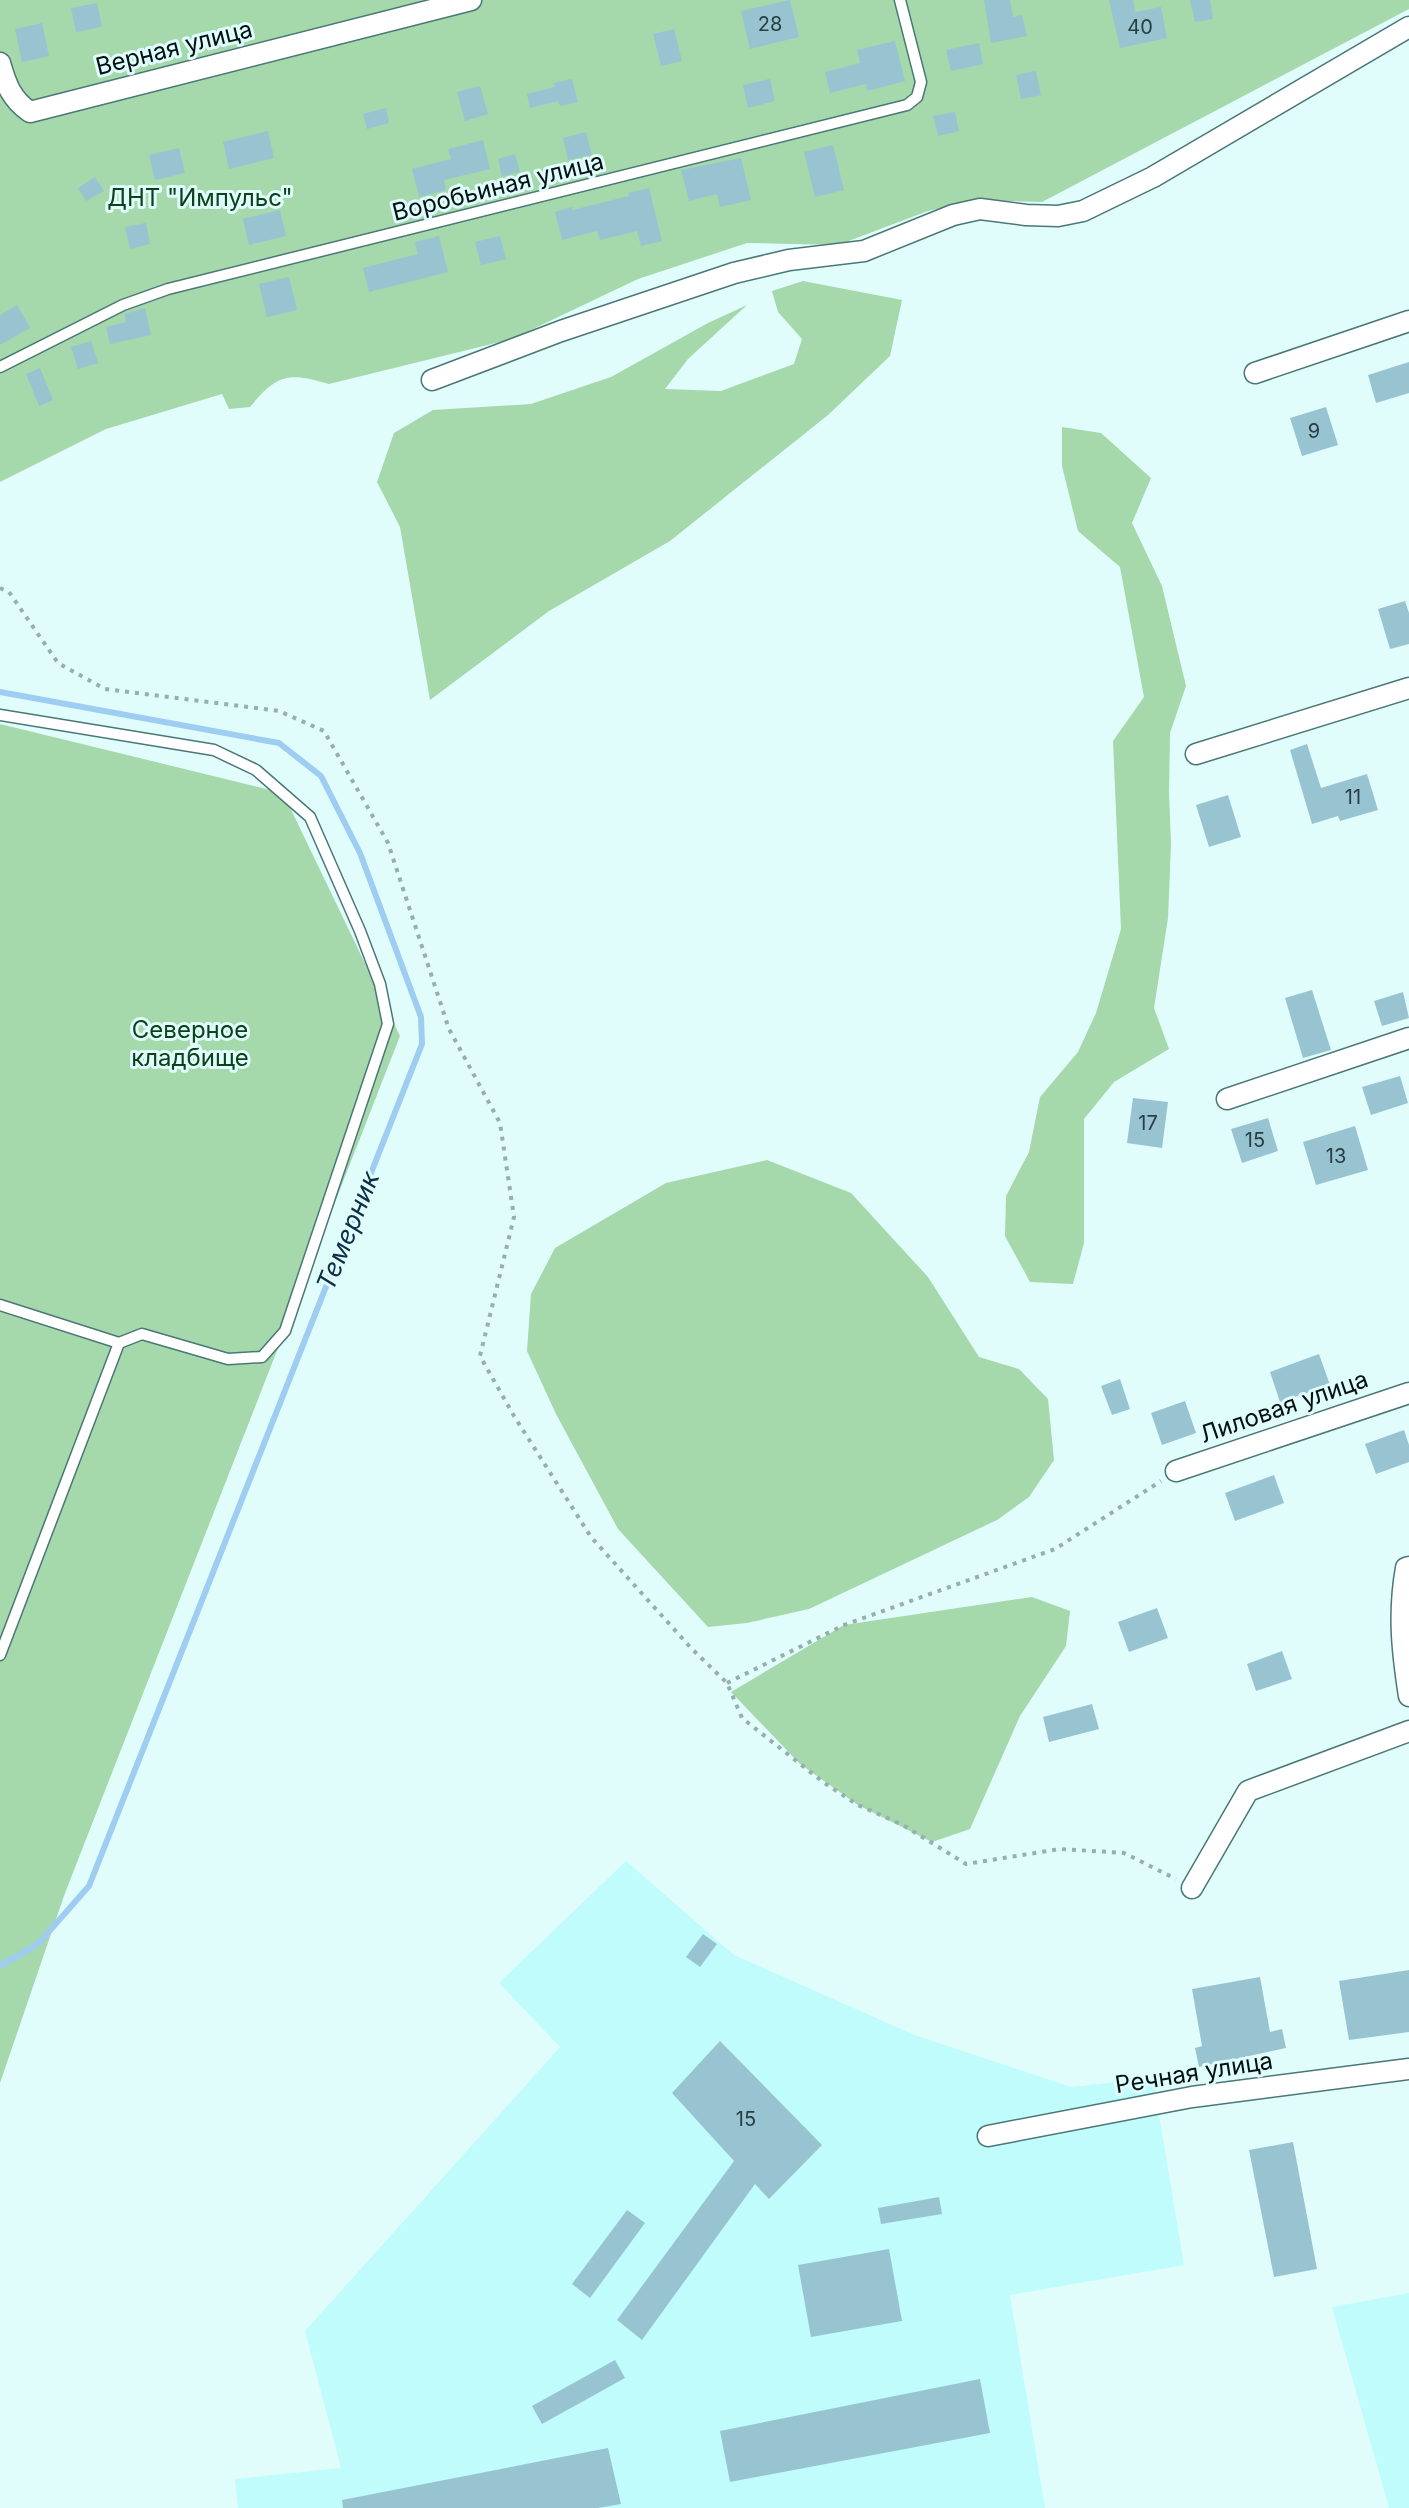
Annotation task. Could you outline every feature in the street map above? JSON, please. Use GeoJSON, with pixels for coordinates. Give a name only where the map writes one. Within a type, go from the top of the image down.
{"type":"FeatureCollection","features":[{"type":"Feature","properties":{"kind":"street","name":"Верная улица"},"geometry":{"type":"LineString","coordinates":[[0,63],[7,87],[18,104],[30,112],[471,0]]}},
{"type":"Feature","properties":{"kind":"street"},"geometry":{"type":"LineString","coordinates":[[432,380],[561,331],[734,273],[789,260],[864,251],[953,215],[980,209],[1058,216],[1083,211],[1153,177],[1409,27]]}},
{"type":"Feature","properties":{"kind":"street"},"geometry":{"type":"LineString","coordinates":[[1255,373],[1409,321]]}},
{"type":"Feature","properties":{"kind":"street"},"geometry":{"type":"LineString","coordinates":[[1196,754],[1409,688]]}},
{"type":"Feature","properties":{"kind":"street"},"geometry":{"type":"LineString","coordinates":[[1227,1099],[1409,1038]]}},
{"type":"Feature","properties":{"kind":"street","name":"Лиловая улица"},"geometry":{"type":"LineString","coordinates":[[1176,1471],[1409,1393]]}},
{"type":"Feature","properties":{"kind":"street"},"geometry":{"type":"LineString","coordinates":[[1409,1567],[1406,1568],[1400,1602],[1402,1653],[1409,1696]]}},
{"type":"Feature","properties":{"kind":"street"},"geometry":{"type":"LineString","coordinates":[[1192,1888],[1248,1791],[1409,1731]]}},
{"type":"Feature","properties":{"kind":"street","name":"Речная улица"},"geometry":{"type":"LineString","coordinates":[[988,2136],[1192,2097],[1409,2069]]}},
{"type":"Feature","properties":{"kind":"lane","name":"Воробьиная улица"},"geometry":{"type":"LineString","coordinates":[[0,367],[123,305],[168,289],[907,105],[917,97],[921,82],[900,0]]}},
{"type":"Feature","properties":{"kind":"lane"},"geometry":{"type":"LineString","coordinates":[[0,715],[214,750],[256,770],[310,817],[380,984],[388,1024],[285,1331],[262,1357],[228,1359],[142,1334],[119,1343],[0,1305]]}},
{"type":"Feature","properties":{"kind":"lane"},"geometry":{"type":"LineString","coordinates":[[0,1655],[119,1343]]}},
{"type":"Feature","properties":{"kind":"path"},"geometry":{"type":"LineString","coordinates":[[0,588],[9,592],[58,663],[105,689],[279,711],[324,731],[388,843],[449,1029],[500,1123],[514,1217],[480,1356],[591,1537],[691,1648],[727,1683],[742,1718],[823,1782],[858,1805],[903,1825],[966,1864],[1060,1849],[1124,1853],[1192,1888]]}},
{"type":"Feature","properties":{"kind":"path"},"geometry":{"type":"LineString","coordinates":[[727,1683],[844,1625],[1055,1549],[1176,1471]]}},
{"type":"Feature","properties":{"kind":"shaded area"},"geometry":{"type":"Polygon","coordinates":[[[626,1861],[734,1955],[917,2036],[1071,2087],[1153,2078],[1184,2265],[1010,2295],[1045,2508],[238,2508],[235,2479],[341,2468],[305,2331],[560,2047],[499,1983],[626,1861]]]}},
{"type":"Feature","properties":{"kind":"shaded area"},"geometry":{"type":"Polygon","coordinates":[[[1409,2293],[1409,2508],[1389,2508],[1332,2307],[1409,2293]]]}},
{"type":"Feature","properties":{"kind":"green space","name":"ДНТ \"Импульс\""},"geometry":{"type":"Polygon","coordinates":[[[0,0],[1409,0],[1409,9],[1042,202],[976,200],[928,211],[838,245],[747,243],[638,279],[512,339],[329,384],[303,378],[284,379],[268,388],[250,407],[229,409],[222,394],[106,429],[0,482],[0,0]]]}},
{"type":"Feature","properties":{"kind":"green space"},"geometry":{"type":"Polygon","coordinates":[[[803,281],[902,300],[890,356],[828,415],[670,541],[549,611],[430,700],[400,527],[377,482],[394,433],[433,410],[531,404],[611,377],[747,305],[688,359],[665,389],[721,391],[794,364],[802,339],[778,312],[772,291],[803,281]]]}},
{"type":"Feature","properties":{"kind":"green space"},"geometry":{"type":"Polygon","coordinates":[[[1062,427],[1101,433],[1151,478],[1132,523],[1162,586],[1186,686],[1170,733],[1168,918],[1154,1008],[1169,1049],[1114,1082],[1084,1119],[1084,1243],[1073,1284],[1030,1282],[1005,1236],[1006,1196],[1029,1152],[1040,1097],[1078,1052],[1096,1013],[1121,929],[1113,741],[1144,697],[1120,567],[1078,531],[1062,466],[1062,427]]]}},
{"type":"Feature","properties":{"kind":"green space","name":"Северное кладбище"},"geometry":{"type":"Polygon","coordinates":[[[0,724],[283,793],[400,1036],[65,1893],[0,2083],[0,724]]]}},
{"type":"Feature","properties":{"kind":"green space"},"geometry":{"type":"Polygon","coordinates":[[[767,1160],[851,1193],[928,1277],[979,1357],[1019,1369],[1048,1399],[1054,1460],[1029,1497],[997,1520],[809,1609],[747,1623],[708,1627],[618,1529],[556,1414],[527,1351],[531,1294],[555,1248],[666,1183],[767,1160]]]}},
{"type":"Feature","properties":{"kind":"green space"},"geometry":{"type":"Polygon","coordinates":[[[1032,1597],[1070,1611],[1066,1646],[1020,1716],[970,1829],[932,1842],[858,1805],[800,1764],[731,1692],[844,1625],[1032,1597]]]}},
{"type":"Feature","properties":{"kind":"building"},"geometry":{"type":"Polygon","coordinates":[[[790,0],[799,37],[750,49],[741,11],[790,0]]]}},
{"type":"Feature","properties":{"kind":"building"},"geometry":{"type":"Polygon","coordinates":[[[984,0],[1010,0],[1013,17],[1022,15],[1027,36],[991,43],[984,0]]]}},
{"type":"Feature","properties":{"kind":"building"},"geometry":{"type":"Polygon","coordinates":[[[1109,0],[1133,0],[1135,12],[1161,7],[1167,38],[1120,48],[1109,0]]]}},
{"type":"Feature","properties":{"kind":"building"},"geometry":{"type":"Polygon","coordinates":[[[1190,0],[1210,0],[1213,19],[1195,22],[1190,0]]]}},
{"type":"Feature","properties":{"kind":"building"},"geometry":{"type":"Polygon","coordinates":[[[97,3],[102,27],[76,32],[71,8],[97,3]]]}},
{"type":"Feature","properties":{"kind":"building"},"geometry":{"type":"Polygon","coordinates":[[[42,23],[49,56],[22,62],[15,29],[42,23]]]}},
{"type":"Feature","properties":{"kind":"building"},"geometry":{"type":"Polygon","coordinates":[[[674,29],[682,61],[661,66],[653,34],[674,29]]]}},
{"type":"Feature","properties":{"kind":"building"},"geometry":{"type":"Polygon","coordinates":[[[895,41],[905,81],[867,91],[866,84],[830,93],[825,72],[860,63],[857,50],[895,41]]]}},
{"type":"Feature","properties":{"kind":"building"},"geometry":{"type":"Polygon","coordinates":[[[979,43],[983,64],[951,71],[946,50],[979,43]]]}},
{"type":"Feature","properties":{"kind":"building"},"geometry":{"type":"Polygon","coordinates":[[[1036,71],[1041,95],[1021,99],[1016,75],[1036,71]]]}},
{"type":"Feature","properties":{"kind":"building"},"geometry":{"type":"Polygon","coordinates":[[[572,79],[578,102],[560,106],[558,101],[530,108],[527,94],[572,79]]]}},
{"type":"Feature","properties":{"kind":"building"},"geometry":{"type":"Polygon","coordinates":[[[770,79],[775,101],[748,108],[743,85],[770,79]]]}},
{"type":"Feature","properties":{"kind":"building"},"geometry":{"type":"Polygon","coordinates":[[[480,86],[488,114],[465,121],[457,92],[480,86]]]}},
{"type":"Feature","properties":{"kind":"building"},"geometry":{"type":"Polygon","coordinates":[[[386,108],[389,123],[367,129],[363,114],[386,108]]]}},
{"type":"Feature","properties":{"kind":"building"},"geometry":{"type":"Polygon","coordinates":[[[955,112],[959,131],[938,136],[933,116],[955,112]]]}},
{"type":"Feature","properties":{"kind":"building"},"geometry":{"type":"Polygon","coordinates":[[[268,131],[274,158],[229,169],[223,142],[268,131]]]}},
{"type":"Feature","properties":{"kind":"building"},"geometry":{"type":"Polygon","coordinates":[[[586,132],[592,155],[568,160],[563,138],[586,132]]]}},
{"type":"Feature","properties":{"kind":"building"},"geometry":{"type":"Polygon","coordinates":[[[483,140],[490,169],[444,180],[446,190],[419,197],[412,169],[451,159],[448,149],[483,140]]]}},
{"type":"Feature","properties":{"kind":"building"},"geometry":{"type":"Polygon","coordinates":[[[833,145],[844,190],[815,197],[804,152],[833,145]]]}},
{"type":"Feature","properties":{"kind":"building"},"geometry":{"type":"Polygon","coordinates":[[[179,148],[185,173],[155,180],[149,155],[179,148]]]}},
{"type":"Feature","properties":{"kind":"building"},"geometry":{"type":"Polygon","coordinates":[[[515,154],[520,172],[502,176],[498,159],[515,154]]]}},
{"type":"Feature","properties":{"kind":"building"},"geometry":{"type":"Polygon","coordinates":[[[741,158],[751,200],[720,207],[717,194],[689,201],[681,170],[741,158]]]}},
{"type":"Feature","properties":{"kind":"building"},"geometry":{"type":"Polygon","coordinates":[[[95,177],[104,191],[86,201],[78,188],[95,177]]]}},
{"type":"Feature","properties":{"kind":"building"},"geometry":{"type":"Polygon","coordinates":[[[649,188],[662,241],[641,246],[637,231],[600,240],[597,231],[562,240],[555,212],[629,196],[628,193],[649,188]]]}},
{"type":"Feature","properties":{"kind":"building"},"geometry":{"type":"Polygon","coordinates":[[[280,210],[286,236],[249,245],[243,219],[280,210]]]}},
{"type":"Feature","properties":{"kind":"building"},"geometry":{"type":"Polygon","coordinates":[[[146,223],[150,244],[130,249],[125,227],[146,223]]]}},
{"type":"Feature","properties":{"kind":"building"},"geometry":{"type":"Polygon","coordinates":[[[439,236],[448,272],[369,292],[363,268],[418,254],[415,242],[439,236]]]}},
{"type":"Feature","properties":{"kind":"building"},"geometry":{"type":"Polygon","coordinates":[[[500,236],[506,259],[481,265],[475,242],[500,236]]]}},
{"type":"Feature","properties":{"kind":"building"},"geometry":{"type":"Polygon","coordinates":[[[289,277],[297,310],[267,317],[259,284],[289,277]]]}},
{"type":"Feature","properties":{"kind":"building"},"geometry":{"type":"Polygon","coordinates":[[[17,305],[30,328],[0,345],[0,315],[17,305]]]}},
{"type":"Feature","properties":{"kind":"building"},"geometry":{"type":"Polygon","coordinates":[[[145,308],[151,335],[110,344],[106,327],[126,322],[124,314],[145,308]]]}},
{"type":"Feature","properties":{"kind":"building"},"geometry":{"type":"Polygon","coordinates":[[[91,341],[98,363],[78,369],[71,347],[91,341]]]}},
{"type":"Feature","properties":{"kind":"building"},"geometry":{"type":"Polygon","coordinates":[[[1409,362],[1409,393],[1376,403],[1368,375],[1409,362]]]}},
{"type":"Feature","properties":{"kind":"building"},"geometry":{"type":"Polygon","coordinates":[[[40,368],[53,400],[39,406],[26,374],[40,368]]]}},
{"type":"Feature","properties":{"kind":"building"},"geometry":{"type":"Polygon","coordinates":[[[1326,407],[1338,445],[1302,456],[1290,418],[1326,407]]]}},
{"type":"Feature","properties":{"kind":"building"},"geometry":{"type":"Polygon","coordinates":[[[1405,601],[1409,613],[1409,644],[1390,649],[1378,609],[1405,601]]]}},
{"type":"Feature","properties":{"kind":"building"},"geometry":{"type":"Polygon","coordinates":[[[1307,744],[1321,788],[1367,774],[1378,810],[1340,821],[1338,816],[1312,824],[1290,750],[1307,744]]]}},
{"type":"Feature","properties":{"kind":"building"},"geometry":{"type":"Polygon","coordinates":[[[1228,795],[1241,837],[1209,847],[1196,805],[1228,795]]]}},
{"type":"Feature","properties":{"kind":"building"},"geometry":{"type":"Polygon","coordinates":[[[1312,990],[1331,1050],[1303,1058],[1285,998],[1312,990]]]}},
{"type":"Feature","properties":{"kind":"building"},"geometry":{"type":"Polygon","coordinates":[[[1403,992],[1409,1018],[1382,1026],[1374,1001],[1403,992]]]}},
{"type":"Feature","properties":{"kind":"building"},"geometry":{"type":"Polygon","coordinates":[[[1400,1076],[1408,1103],[1371,1115],[1362,1087],[1400,1076]]]}},
{"type":"Feature","properties":{"kind":"building"},"geometry":{"type":"Polygon","coordinates":[[[1133,1098],[1168,1102],[1162,1148],[1127,1143],[1133,1098]]]}},
{"type":"Feature","properties":{"kind":"building"},"geometry":{"type":"Polygon","coordinates":[[[1268,1118],[1278,1151],[1242,1163],[1231,1129],[1268,1118]]]}},
{"type":"Feature","properties":{"kind":"building"},"geometry":{"type":"Polygon","coordinates":[[[1355,1126],[1368,1170],[1316,1185],[1303,1142],[1355,1126]]]}},
{"type":"Feature","properties":{"kind":"building"},"geometry":{"type":"Polygon","coordinates":[[[1319,1354],[1330,1385],[1280,1402],[1270,1372],[1319,1354]]]}},
{"type":"Feature","properties":{"kind":"building"},"geometry":{"type":"Polygon","coordinates":[[[1120,1379],[1130,1409],[1112,1415],[1101,1386],[1120,1379]]]}},
{"type":"Feature","properties":{"kind":"building"},"geometry":{"type":"Polygon","coordinates":[[[1185,1401],[1196,1433],[1162,1445],[1151,1413],[1185,1401]]]}},
{"type":"Feature","properties":{"kind":"building"},"geometry":{"type":"Polygon","coordinates":[[[1404,1430],[1409,1445],[1409,1462],[1376,1474],[1365,1444],[1404,1430]]]}},
{"type":"Feature","properties":{"kind":"building"},"geometry":{"type":"Polygon","coordinates":[[[1274,1475],[1284,1503],[1235,1521],[1225,1493],[1274,1475]]]}},
{"type":"Feature","properties":{"kind":"building"},"geometry":{"type":"Polygon","coordinates":[[[1157,1608],[1168,1638],[1129,1652],[1118,1622],[1157,1608]]]}},
{"type":"Feature","properties":{"kind":"building"},"geometry":{"type":"Polygon","coordinates":[[[1282,1651],[1292,1679],[1256,1691],[1247,1664],[1282,1651]]]}},
{"type":"Feature","properties":{"kind":"building"},"geometry":{"type":"Polygon","coordinates":[[[1092,1704],[1099,1729],[1049,1742],[1043,1717],[1092,1704]]]}},
{"type":"Feature","properties":{"kind":"building"},"geometry":{"type":"Polygon","coordinates":[[[703,1934],[717,1944],[700,1967],[686,1957],[703,1934]]]}},
{"type":"Feature","properties":{"kind":"building"},"geometry":{"type":"Polygon","coordinates":[[[1409,1970],[1409,2032],[1349,2040],[1339,1981],[1409,1970]]]}},
{"type":"Feature","properties":{"kind":"building"},"geometry":{"type":"Polygon","coordinates":[[[1260,1977],[1270,2032],[1282,2029],[1286,2048],[1199,2067],[1195,2048],[1202,2046],[1192,1989],[1260,1977]]]}},
{"type":"Feature","properties":{"kind":"building"},"geometry":{"type":"Polygon","coordinates":[[[720,2041],[822,2145],[769,2199],[755,2184],[642,2340],[617,2320],[734,2161],[672,2093],[720,2041]]]}},
{"type":"Feature","properties":{"kind":"building"},"geometry":{"type":"Polygon","coordinates":[[[1293,2142],[1317,2269],[1274,2277],[1249,2150],[1293,2142]]]}},
{"type":"Feature","properties":{"kind":"building"},"geometry":{"type":"Polygon","coordinates":[[[939,2197],[942,2214],[881,2224],[878,2208],[939,2197]]]}},
{"type":"Feature","properties":{"kind":"building"},"geometry":{"type":"Polygon","coordinates":[[[627,2210],[645,2223],[590,2298],[572,2284],[627,2210]]]}},
{"type":"Feature","properties":{"kind":"building"},"geometry":{"type":"Polygon","coordinates":[[[889,2249],[902,2321],[811,2337],[798,2265],[889,2249]]]}},
{"type":"Feature","properties":{"kind":"building"},"geometry":{"type":"Polygon","coordinates":[[[615,2360],[625,2378],[542,2424],[532,2406],[615,2360]]]}},
{"type":"Feature","properties":{"kind":"building"},"geometry":{"type":"Polygon","coordinates":[[[980,2379],[990,2433],[730,2482],[720,2431],[980,2379]]]}},
{"type":"Feature","properties":{"kind":"building"},"geometry":{"type":"Polygon","coordinates":[[[608,2448],[621,2504],[598,2508],[343,2508],[342,2500],[608,2448]]]}},
{"type":"Feature","properties":{"kind":"waterway","name":"Темерник"},"geometry":{"type":"LineString","coordinates":[[0,692],[279,743],[321,776],[360,853],[421,1017],[422,1044],[89,1886],[38,1944],[0,1966]]}}]}
